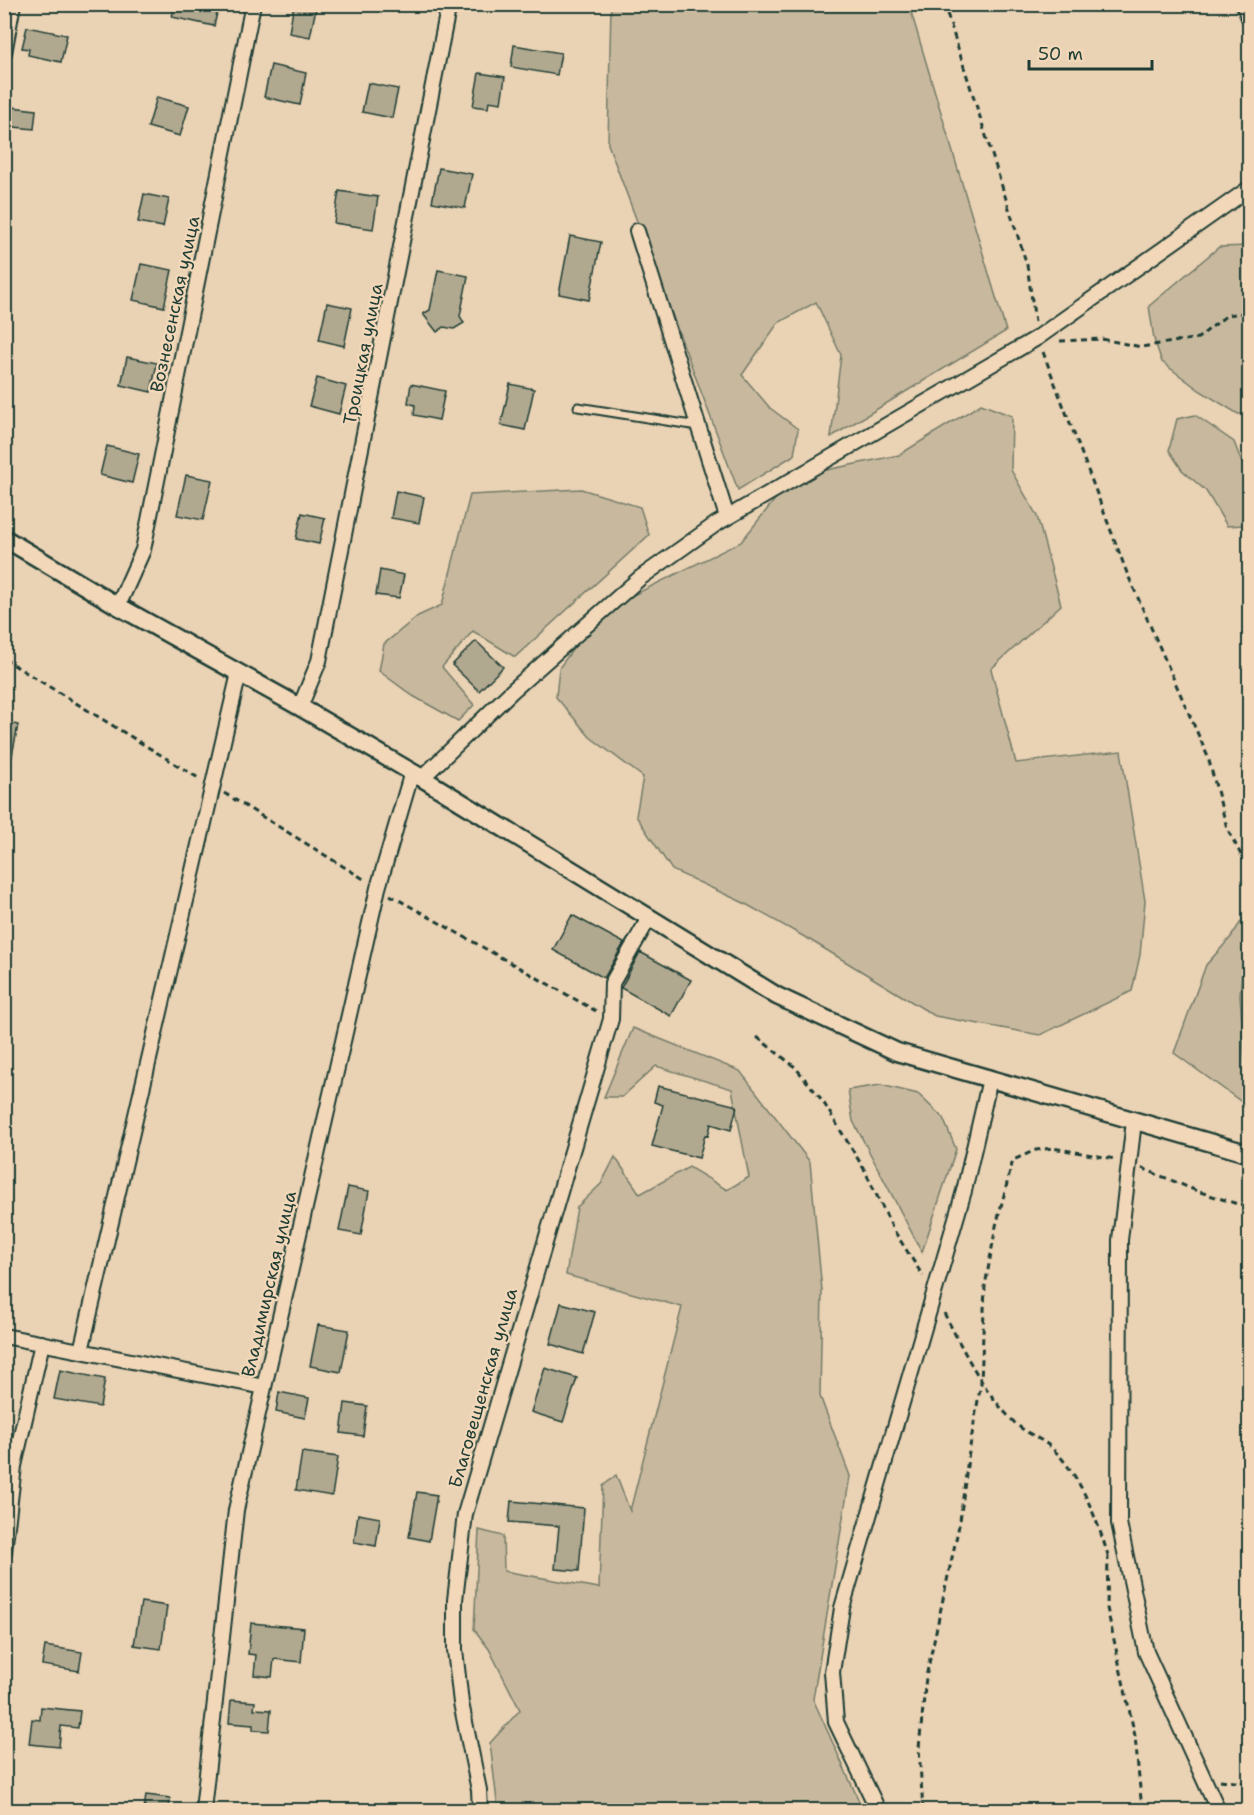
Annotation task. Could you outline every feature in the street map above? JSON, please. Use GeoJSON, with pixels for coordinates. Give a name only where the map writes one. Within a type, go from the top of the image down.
{"type":"FeatureCollection","features":[{"type":"Feature","properties":{"kind":"street"},"geometry":{"type":"LineString","coordinates":[[4,53],[13,4]]}},
{"type":"Feature","properties":{"kind":"street","name":"Вознесенская улица"},"geometry":{"type":"LineString","coordinates":[[118,606],[142,550],[253,4]]}},
{"type":"Feature","properties":{"kind":"street","name":"Троицкая улица"},"geometry":{"type":"LineString","coordinates":[[300,707],[319,661],[449,4]]}},
{"type":"Feature","properties":{"kind":"street"},"geometry":{"type":"LineString","coordinates":[[1243,4],[1250,20]]}},
{"type":"Feature","properties":{"kind":"street"},"geometry":{"type":"LineString","coordinates":[[417,775],[640,578],[727,517],[1037,338],[1250,188]]}},
{"type":"Feature","properties":{"kind":"street"},"geometry":{"type":"LineString","coordinates":[[637,231],[727,517]]}},
{"type":"Feature","properties":{"kind":"street"},"geometry":{"type":"LineString","coordinates":[[4,538],[118,606],[417,775],[777,996],[897,1052],[1250,1154]]}},
{"type":"Feature","properties":{"kind":"street"},"geometry":{"type":"LineString","coordinates":[[81,1351],[239,674]]}},
{"type":"Feature","properties":{"kind":"street","name":"Владимирская улица"},"geometry":{"type":"LineString","coordinates":[[203,1810],[236,1510],[378,888],[417,775]]}},
{"type":"Feature","properties":{"kind":"street","name":"Благовещенская улица"},"geometry":{"type":"LineString","coordinates":[[480,1810],[479,1790],[461,1703],[455,1650],[455,1600],[465,1514],[611,1019],[612,983],[650,918]]}},
{"type":"Feature","properties":{"kind":"street"},"geometry":{"type":"LineString","coordinates":[[878,1810],[836,1722],[832,1672],[842,1608],[964,1191],[990,1079]]}},
{"type":"Feature","properties":{"kind":"street"},"geometry":{"type":"LineString","coordinates":[[1134,1121],[1120,1240],[1119,1523],[1146,1652],[1218,1810]]}},
{"type":"Feature","properties":{"kind":"street"},"geometry":{"type":"LineString","coordinates":[[4,1336],[264,1387]]}},
{"type":"Feature","properties":{"kind":"street"},"geometry":{"type":"LineString","coordinates":[[4,1552],[14,1466],[42,1343]]}},
{"type":"Feature","properties":{"kind":"lane"},"geometry":{"type":"LineString","coordinates":[[578,407],[698,426]]}},
{"type":"Feature","properties":{"kind":"path"},"geometry":{"type":"LineString","coordinates":[[944,4],[1027,266],[1037,338],[1127,573],[1208,758],[1227,828],[1250,872]]}},
{"type":"Feature","properties":{"kind":"path"},"geometry":{"type":"LineString","coordinates":[[1037,338],[1065,342],[1102,339],[1141,347],[1198,338],[1227,315],[1250,312]]}},
{"type":"Feature","properties":{"kind":"path"},"geometry":{"type":"LineString","coordinates":[[4,659],[378,888],[611,1019]]}},
{"type":"Feature","properties":{"kind":"path"},"geometry":{"type":"LineString","coordinates":[[923,1810],[919,1748],[926,1677],[960,1521],[981,1383],[985,1286],[996,1227],[1013,1160]]}},
{"type":"Feature","properties":{"kind":"path"},"geometry":{"type":"LineString","coordinates":[[1119,1523],[1108,1555],[1107,1608],[1134,1736],[1142,1810]]}},
{"type":"Feature","properties":{"kind":"path"},"geometry":{"type":"LineString","coordinates":[[1203,1778],[1250,1784]]}},
{"type":"Feature","properties":{"kind":"shaded area"},"geometry":{"type":"Polygon","coordinates":[[[611,5],[909,5],[1006,331],[831,437],[841,355],[816,302],[778,323],[742,375],[770,408],[798,429],[794,455],[738,490],[608,144],[611,5]]]}},
{"type":"Feature","properties":{"kind":"shaded area"},"geometry":{"type":"Polygon","coordinates":[[[1249,246],[1249,414],[1238,414],[1199,390],[1162,362],[1154,339],[1149,306],[1219,247],[1249,246]]]}},
{"type":"Feature","properties":{"kind":"shaded area"},"geometry":{"type":"Polygon","coordinates":[[[981,404],[1012,416],[1011,470],[1037,516],[1061,605],[991,669],[1016,763],[1121,751],[1145,901],[1140,955],[1132,991],[1040,1035],[935,1016],[810,940],[742,902],[672,870],[636,816],[643,777],[590,737],[556,697],[559,668],[581,638],[591,616],[741,542],[793,477],[899,455],[981,404]]]}},
{"type":"Feature","properties":{"kind":"shaded area"},"geometry":{"type":"Polygon","coordinates":[[[1195,415],[1234,442],[1249,482],[1245,525],[1227,526],[1206,491],[1182,470],[1169,450],[1177,419],[1195,415]]]}},
{"type":"Feature","properties":{"kind":"shaded area"},"geometry":{"type":"Polygon","coordinates":[[[581,489],[640,507],[649,535],[515,657],[473,631],[442,667],[474,705],[458,721],[413,696],[379,671],[384,644],[418,616],[442,605],[470,495],[581,489]]]}},
{"type":"Feature","properties":{"kind":"shaded area"},"geometry":{"type":"Polygon","coordinates":[[[1246,914],[1249,916],[1249,935],[1244,946],[1240,995],[1245,1061],[1249,1069],[1250,1099],[1239,1100],[1174,1053],[1206,965],[1231,937],[1246,914]]]}},
{"type":"Feature","properties":{"kind":"shaded area"},"geometry":{"type":"Polygon","coordinates":[[[633,1028],[740,1071],[810,1162],[822,1291],[820,1396],[850,1476],[813,1699],[863,1810],[498,1810],[490,1743],[520,1710],[489,1649],[474,1629],[479,1530],[503,1536],[504,1571],[599,1588],[603,1486],[616,1475],[630,1511],[682,1307],[566,1275],[577,1207],[601,1184],[615,1157],[640,1194],[689,1167],[727,1190],[749,1177],[732,1089],[656,1066],[622,1097],[604,1097],[633,1028]]]}},
{"type":"Feature","properties":{"kind":"shaded area"},"geometry":{"type":"Polygon","coordinates":[[[881,1085],[918,1094],[943,1118],[956,1149],[922,1252],[853,1121],[848,1090],[881,1085]]]}},
{"type":"Feature","properties":{"kind":"shaded area"},"geometry":{"type":"Polygon","coordinates":[[[1249,1589],[1249,1656],[1242,1637],[1249,1589]]]}},
{"type":"Feature","properties":{"kind":"building"},"geometry":{"type":"Polygon","coordinates":[[[175,4],[219,4],[214,26],[172,17],[175,4]]]}},
{"type":"Feature","properties":{"kind":"building"},"geometry":{"type":"Polygon","coordinates":[[[294,4],[317,4],[310,37],[289,33],[294,4]]]}},
{"type":"Feature","properties":{"kind":"building"},"geometry":{"type":"Polygon","coordinates":[[[27,27],[67,35],[61,62],[28,55],[29,49],[22,48],[27,27]]]}},
{"type":"Feature","properties":{"kind":"building"},"geometry":{"type":"Polygon","coordinates":[[[514,45],[561,53],[557,75],[511,67],[514,45]]]}},
{"type":"Feature","properties":{"kind":"building"},"geometry":{"type":"Polygon","coordinates":[[[271,65],[306,73],[300,105],[264,97],[271,65]]]}},
{"type":"Feature","properties":{"kind":"building"},"geometry":{"type":"Polygon","coordinates":[[[479,73],[505,77],[501,103],[489,101],[488,108],[473,106],[479,73]]]}},
{"type":"Feature","properties":{"kind":"building"},"geometry":{"type":"Polygon","coordinates":[[[368,83],[398,89],[392,118],[362,112],[368,83]]]}},
{"type":"Feature","properties":{"kind":"building"},"geometry":{"type":"Polygon","coordinates":[[[157,97],[189,106],[180,136],[148,127],[157,97]]]}},
{"type":"Feature","properties":{"kind":"building"},"geometry":{"type":"Polygon","coordinates":[[[4,106],[36,110],[34,129],[4,126],[4,106]]]}},
{"type":"Feature","properties":{"kind":"building"},"geometry":{"type":"Polygon","coordinates":[[[439,168],[472,174],[465,208],[432,202],[439,168]]]}},
{"type":"Feature","properties":{"kind":"building"},"geometry":{"type":"Polygon","coordinates":[[[339,191],[378,197],[373,229],[334,223],[339,191]]]}},
{"type":"Feature","properties":{"kind":"building"},"geometry":{"type":"Polygon","coordinates":[[[144,194],[169,199],[163,227],[138,222],[144,194]]]}},
{"type":"Feature","properties":{"kind":"building"},"geometry":{"type":"Polygon","coordinates":[[[570,236],[601,242],[589,300],[559,294],[570,236]]]}},
{"type":"Feature","properties":{"kind":"building"},"geometry":{"type":"Polygon","coordinates":[[[141,264],[172,270],[164,307],[133,300],[141,264]]]}},
{"type":"Feature","properties":{"kind":"building"},"geometry":{"type":"Polygon","coordinates":[[[438,270],[468,276],[460,316],[464,323],[454,329],[444,327],[437,332],[423,314],[430,310],[438,270]]]}},
{"type":"Feature","properties":{"kind":"building"},"geometry":{"type":"Polygon","coordinates":[[[327,303],[352,308],[344,346],[319,340],[327,303]]]}},
{"type":"Feature","properties":{"kind":"building"},"geometry":{"type":"Polygon","coordinates":[[[127,357],[157,363],[151,392],[121,385],[127,357]]]}},
{"type":"Feature","properties":{"kind":"building"},"geometry":{"type":"Polygon","coordinates":[[[317,378],[346,386],[339,414],[309,406],[317,378]]]}},
{"type":"Feature","properties":{"kind":"building"},"geometry":{"type":"Polygon","coordinates":[[[411,384],[445,391],[439,420],[414,415],[415,405],[408,403],[411,384]]]}},
{"type":"Feature","properties":{"kind":"building"},"geometry":{"type":"Polygon","coordinates":[[[510,384],[534,389],[525,430],[501,425],[510,384]]]}},
{"type":"Feature","properties":{"kind":"building"},"geometry":{"type":"Polygon","coordinates":[[[107,446],[139,454],[132,483],[100,475],[107,446]]]}},
{"type":"Feature","properties":{"kind":"building"},"geometry":{"type":"Polygon","coordinates":[[[186,475],[212,480],[203,520],[177,515],[186,475]]]}},
{"type":"Feature","properties":{"kind":"building"},"geometry":{"type":"Polygon","coordinates":[[[396,491],[424,497],[419,523],[391,518],[396,491]]]}},
{"type":"Feature","properties":{"kind":"building"},"geometry":{"type":"Polygon","coordinates":[[[302,513],[325,518],[319,544],[296,539],[302,513]]]}},
{"type":"Feature","properties":{"kind":"building"},"geometry":{"type":"Polygon","coordinates":[[[380,570],[404,575],[399,598],[376,595],[380,570]]]}},
{"type":"Feature","properties":{"kind":"building"},"geometry":{"type":"Polygon","coordinates":[[[476,641],[503,667],[479,691],[452,665],[476,641]]]}},
{"type":"Feature","properties":{"kind":"building"},"geometry":{"type":"Polygon","coordinates":[[[4,722],[18,725],[11,761],[4,761],[4,722]]]}},
{"type":"Feature","properties":{"kind":"building"},"geometry":{"type":"Polygon","coordinates":[[[572,915],[624,943],[604,978],[553,950],[572,915]]]}},
{"type":"Feature","properties":{"kind":"building"},"geometry":{"type":"Polygon","coordinates":[[[640,952],[691,980],[671,1016],[621,988],[640,952]]]}},
{"type":"Feature","properties":{"kind":"building"},"geometry":{"type":"Polygon","coordinates":[[[658,1086],[737,1106],[731,1130],[711,1124],[708,1136],[705,1135],[699,1158],[652,1146],[663,1105],[654,1102],[658,1086]]]}},
{"type":"Feature","properties":{"kind":"building"},"geometry":{"type":"Polygon","coordinates":[[[348,1187],[369,1191],[361,1235],[339,1231],[348,1187]]]}},
{"type":"Feature","properties":{"kind":"building"},"geometry":{"type":"Polygon","coordinates":[[[561,1303],[595,1312],[583,1354],[550,1344],[561,1303]]]}},
{"type":"Feature","properties":{"kind":"building"},"geometry":{"type":"Polygon","coordinates":[[[318,1325],[349,1330],[341,1372],[310,1366],[318,1325]]]}},
{"type":"Feature","properties":{"kind":"building"},"geometry":{"type":"Polygon","coordinates":[[[545,1368],[577,1378],[563,1422],[531,1412],[545,1368]]]}},
{"type":"Feature","properties":{"kind":"building"},"geometry":{"type":"Polygon","coordinates":[[[60,1370],[105,1379],[100,1407],[54,1399],[60,1370]]]}},
{"type":"Feature","properties":{"kind":"building"},"geometry":{"type":"Polygon","coordinates":[[[279,1392],[309,1398],[305,1418],[276,1412],[279,1392]]]}},
{"type":"Feature","properties":{"kind":"building"},"geometry":{"type":"Polygon","coordinates":[[[345,1403],[367,1406],[363,1436],[341,1433],[345,1403]]]}},
{"type":"Feature","properties":{"kind":"building"},"geometry":{"type":"Polygon","coordinates":[[[302,1452],[338,1457],[332,1496],[296,1490],[302,1452]]]}},
{"type":"Feature","properties":{"kind":"building"},"geometry":{"type":"Polygon","coordinates":[[[417,1492],[437,1495],[429,1541],[409,1537],[417,1492]]]}},
{"type":"Feature","properties":{"kind":"building"},"geometry":{"type":"Polygon","coordinates":[[[511,1501],[584,1508],[579,1571],[555,1569],[559,1526],[509,1522],[511,1501]]]}},
{"type":"Feature","properties":{"kind":"building"},"geometry":{"type":"Polygon","coordinates":[[[358,1514],[380,1518],[376,1546],[354,1542],[358,1514]]]}},
{"type":"Feature","properties":{"kind":"building"},"geometry":{"type":"Polygon","coordinates":[[[141,1602],[167,1606],[161,1649],[134,1645],[141,1602]]]}},
{"type":"Feature","properties":{"kind":"building"},"geometry":{"type":"Polygon","coordinates":[[[251,1623],[304,1628],[301,1662],[274,1659],[272,1677],[254,1675],[256,1655],[248,1654],[251,1623]]]}},
{"type":"Feature","properties":{"kind":"building"},"geometry":{"type":"Polygon","coordinates":[[[45,1646],[82,1652],[79,1671],[42,1665],[45,1646]]]}},
{"type":"Feature","properties":{"kind":"building"},"geometry":{"type":"Polygon","coordinates":[[[231,1700],[255,1702],[254,1709],[271,1710],[269,1731],[253,1730],[253,1725],[229,1723],[231,1700]]]}},
{"type":"Feature","properties":{"kind":"building"},"geometry":{"type":"Polygon","coordinates":[[[41,1707],[80,1711],[78,1728],[61,1726],[59,1747],[29,1744],[32,1719],[40,1720],[41,1707]]]}},
{"type":"Feature","properties":{"kind":"building"},"geometry":{"type":"Polygon","coordinates":[[[146,1795],[170,1798],[169,1810],[144,1810],[146,1795]]]}}]}
